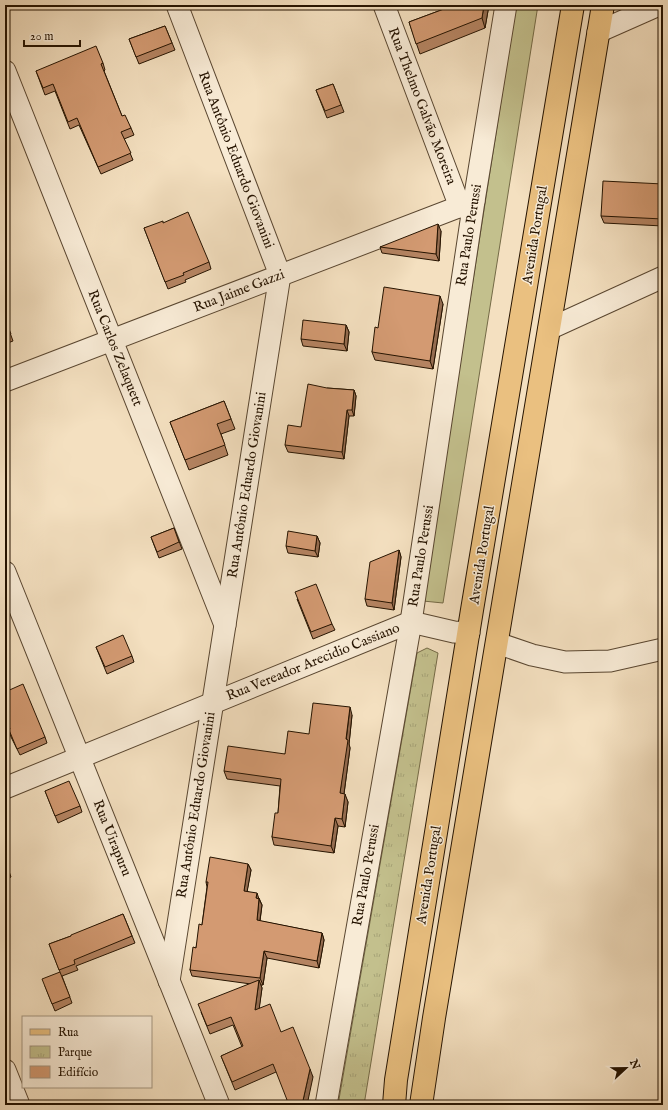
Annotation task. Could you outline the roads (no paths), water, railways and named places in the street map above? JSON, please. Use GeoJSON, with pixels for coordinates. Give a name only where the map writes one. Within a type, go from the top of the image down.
{"type":"FeatureCollection","features":[{"type":"Feature","properties":{"kind":"main road","name":"Avenida Portugal"},"geometry":{"type":"LineString","coordinates":[[394,1105],[407,1013],[573,5]]}},
{"type":"Feature","properties":{"kind":"main road"},"geometry":{"type":"LineString","coordinates":[[422,1105],[434,1018],[603,5]]}},
{"type":"Feature","properties":{"kind":"main road"},"geometry":{"type":"LineString","coordinates":[[418,947],[445,952]]}},
{"type":"Feature","properties":{"kind":"main road"},"geometry":{"type":"LineString","coordinates":[[407,1013],[434,1018]]}},
{"type":"Feature","properties":{"kind":"street","name":"Rua Antônio Eduardo Giovanini"},"geometry":{"type":"LineString","coordinates":[[169,981],[280,275],[177,5]]}},
{"type":"Feature","properties":{"kind":"street","name":"Rua Thelmo Galvão Moreira"},"geometry":{"type":"LineString","coordinates":[[384,5],[467,204]]}},
{"type":"Feature","properties":{"kind":"street","name":"Rua Paulo Perussi"},"geometry":{"type":"LineString","coordinates":[[326,1105],[411,622],[467,204],[506,5]]}},
{"type":"Feature","properties":{"kind":"street"},"geometry":{"type":"LineString","coordinates":[[598,32],[659,5]]}},
{"type":"Feature","properties":{"kind":"street","name":"Rua Carlos Zelaquett"},"geometry":{"type":"LineString","coordinates":[[5,71],[225,625]]}},
{"type":"Feature","properties":{"kind":"street","name":"Rua Jaime Gazzi"},"geometry":{"type":"LineString","coordinates":[[5,381],[467,204]]}},
{"type":"Feature","properties":{"kind":"street"},"geometry":{"type":"LineString","coordinates":[[549,329],[663,276]]}},
{"type":"Feature","properties":{"kind":"street","name":"Rua Uirapuru"},"geometry":{"type":"LineString","coordinates":[[5,572],[219,1105]]}},
{"type":"Feature","properties":{"kind":"street","name":"Rua Vereador Arecidio Cassiano"},"geometry":{"type":"LineString","coordinates":[[5,788],[411,622],[454,632],[469,633]]}},
{"type":"Feature","properties":{"kind":"street"},"geometry":{"type":"LineString","coordinates":[[497,643],[532,655],[566,662],[610,661],[663,649]]}},
{"type":"Feature","properties":{"kind":"street"},"geometry":{"type":"LineString","coordinates":[[5,1070],[19,1105]]}}]}
